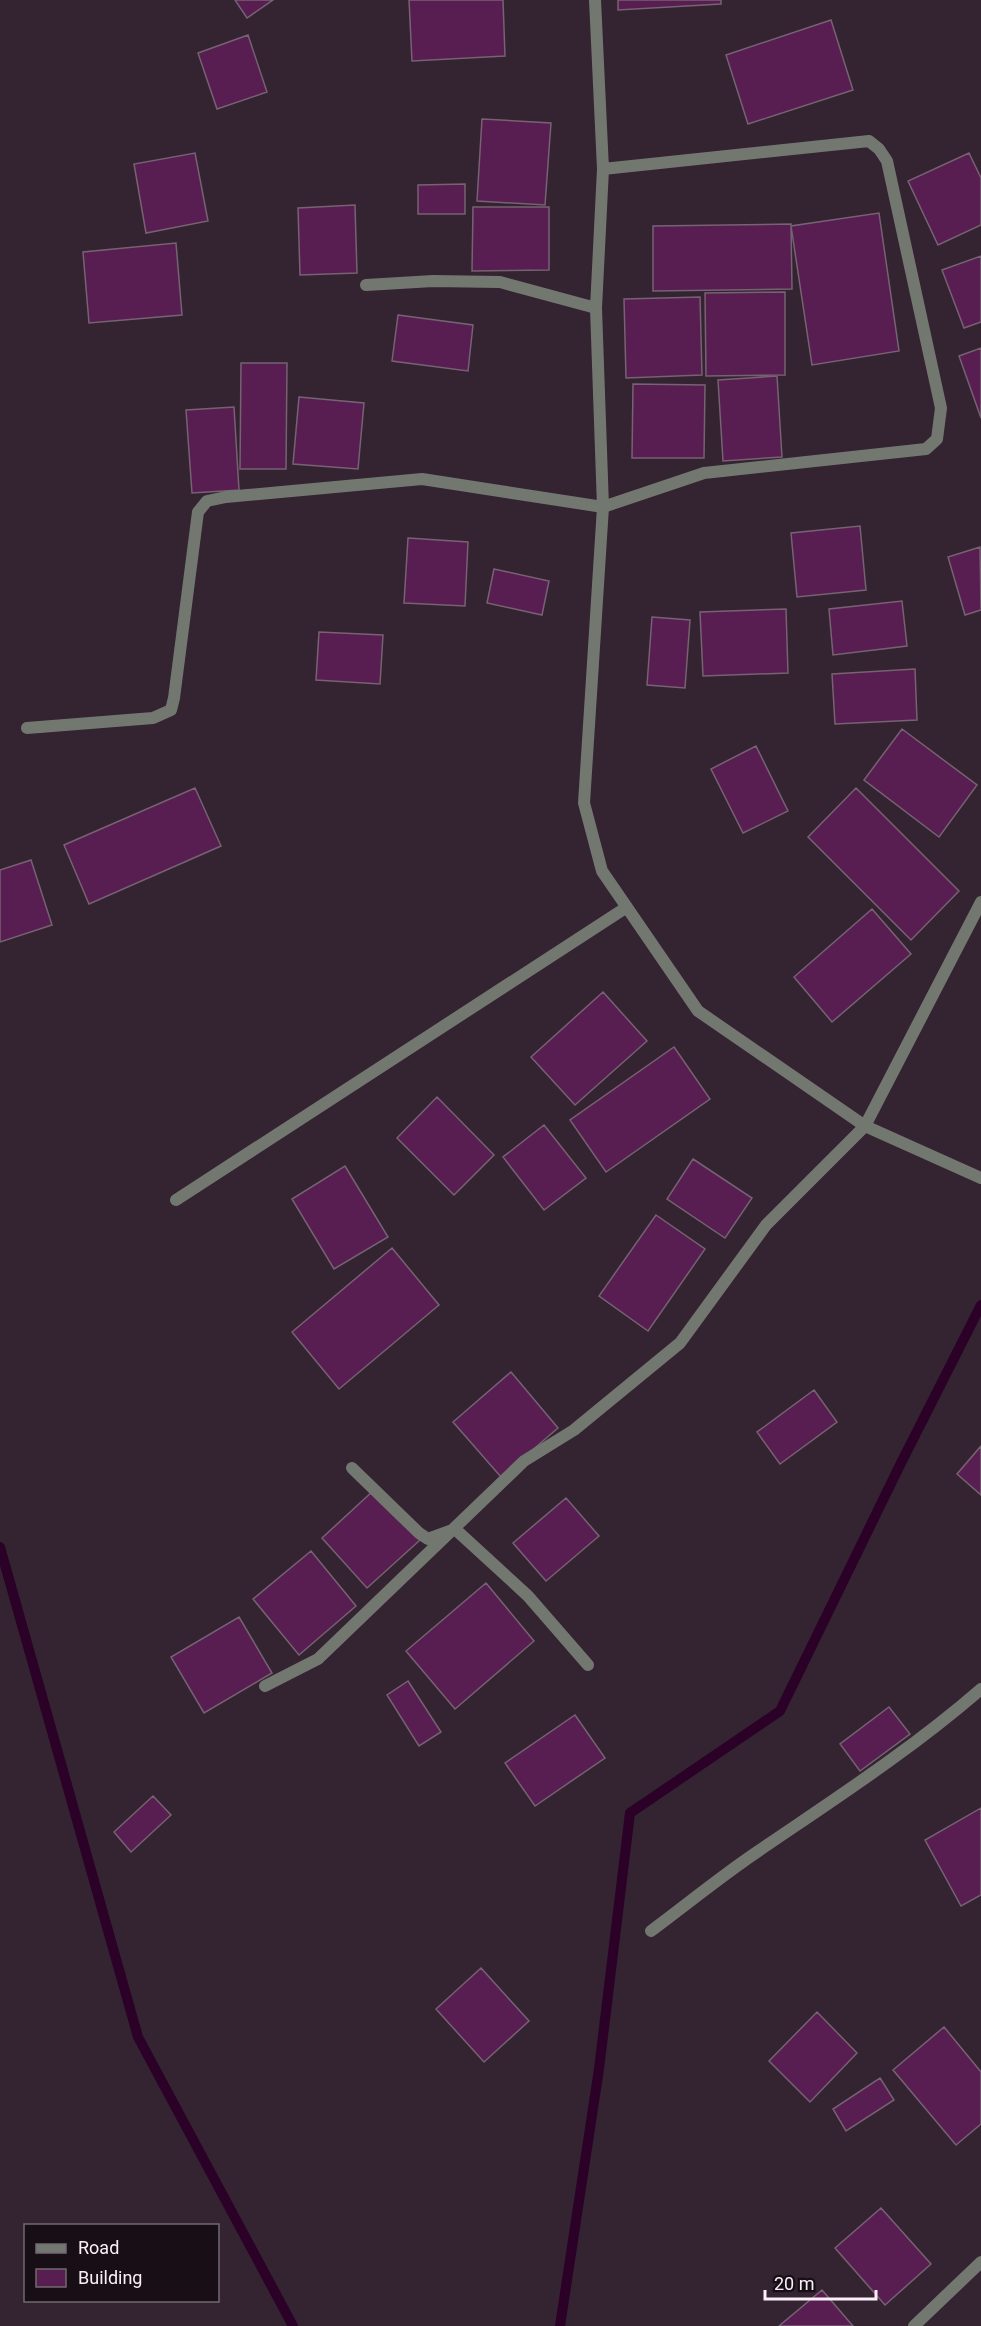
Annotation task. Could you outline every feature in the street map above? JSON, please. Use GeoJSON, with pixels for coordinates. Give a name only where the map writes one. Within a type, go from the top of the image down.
{"type":"FeatureCollection","features":[{"type":"Feature","properties":{"kind":"street"},"geometry":{"type":"LineString","coordinates":[[595,0],[603,169],[596,308],[603,507],[584,803],[602,872],[698,1011],[865,1126],[981,1178]]}},
{"type":"Feature","properties":{"kind":"street"},"geometry":{"type":"LineString","coordinates":[[27,728],[153,718],[171,711],[198,512],[207,501],[226,497],[422,479],[603,507],[704,473],[926,449],[937,439],[941,408],[887,161],[879,149],[869,141],[603,169]]}},
{"type":"Feature","properties":{"kind":"street"},"geometry":{"type":"LineString","coordinates":[[366,285],[433,281],[500,282],[596,308]]}},
{"type":"Feature","properties":{"kind":"street"},"geometry":{"type":"LineString","coordinates":[[265,1686],[318,1659],[524,1461],[574,1430],[680,1343],[766,1225],[865,1126],[981,902]]}},
{"type":"Feature","properties":{"kind":"street"},"geometry":{"type":"LineString","coordinates":[[176,1200],[627,907]]}},
{"type":"Feature","properties":{"kind":"street"},"geometry":{"type":"LineString","coordinates":[[352,1468],[428,1539],[455,1529]]}},
{"type":"Feature","properties":{"kind":"street"},"geometry":{"type":"LineString","coordinates":[[455,1529],[528,1596],[588,1665]]}},
{"type":"Feature","properties":{"kind":"street"},"geometry":{"type":"LineString","coordinates":[[651,1931],[755,1853],[852,1789],[942,1723],[981,1689]]}},
{"type":"Feature","properties":{"kind":"street"},"geometry":{"type":"LineString","coordinates":[[914,2326],[981,2262]]}},
{"type":"Feature","properties":{"kind":"building"},"geometry":{"type":"Polygon","coordinates":[[[235,0],[273,0],[247,18],[235,0]]]}},
{"type":"Feature","properties":{"kind":"building"},"geometry":{"type":"Polygon","coordinates":[[[409,0],[503,0],[505,56],[412,61],[409,0]]]}},
{"type":"Feature","properties":{"kind":"building"},"geometry":{"type":"Polygon","coordinates":[[[618,0],[721,0],[721,4],[618,10],[618,0]]]}},
{"type":"Feature","properties":{"kind":"building"},"geometry":{"type":"Polygon","coordinates":[[[831,20],[853,90],[748,124],[726,55],[831,20]]]}},
{"type":"Feature","properties":{"kind":"building"},"geometry":{"type":"Polygon","coordinates":[[[248,35],[267,92],[217,109],[198,53],[248,35]]]}},
{"type":"Feature","properties":{"kind":"building"},"geometry":{"type":"Polygon","coordinates":[[[482,119],[551,123],[545,205],[477,201],[482,119]]]}},
{"type":"Feature","properties":{"kind":"building"},"geometry":{"type":"Polygon","coordinates":[[[195,153],[208,221],[146,233],[134,164],[195,153]]]}},
{"type":"Feature","properties":{"kind":"building"},"geometry":{"type":"Polygon","coordinates":[[[969,153],[981,178],[981,225],[938,245],[908,181],[969,153]]]}},
{"type":"Feature","properties":{"kind":"building"},"geometry":{"type":"Polygon","coordinates":[[[465,184],[465,214],[418,214],[418,185],[465,184]]]}},
{"type":"Feature","properties":{"kind":"building"},"geometry":{"type":"Polygon","coordinates":[[[355,205],[357,273],[300,275],[298,208],[355,205]]]}},
{"type":"Feature","properties":{"kind":"building"},"geometry":{"type":"Polygon","coordinates":[[[473,207],[549,207],[549,270],[472,271],[473,207]]]}},
{"type":"Feature","properties":{"kind":"building"},"geometry":{"type":"Polygon","coordinates":[[[879,213],[899,351],[812,365],[791,226],[879,213]]]}},
{"type":"Feature","properties":{"kind":"building"},"geometry":{"type":"Polygon","coordinates":[[[791,224],[792,289],[653,291],[653,226],[791,224]]]}},
{"type":"Feature","properties":{"kind":"building"},"geometry":{"type":"Polygon","coordinates":[[[176,243],[182,315],[89,323],[83,252],[176,243]]]}},
{"type":"Feature","properties":{"kind":"building"},"geometry":{"type":"Polygon","coordinates":[[[981,256],[981,322],[964,328],[942,270],[981,256]]]}},
{"type":"Feature","properties":{"kind":"building"},"geometry":{"type":"Polygon","coordinates":[[[785,292],[785,375],[706,376],[705,293],[785,292]]]}},
{"type":"Feature","properties":{"kind":"building"},"geometry":{"type":"Polygon","coordinates":[[[700,297],[702,375],[626,378],[624,299],[700,297]]]}},
{"type":"Feature","properties":{"kind":"building"},"geometry":{"type":"Polygon","coordinates":[[[398,315],[473,325],[468,371],[392,361],[398,315]]]}},
{"type":"Feature","properties":{"kind":"building"},"geometry":{"type":"Polygon","coordinates":[[[981,348],[981,418],[959,356],[981,348]]]}},
{"type":"Feature","properties":{"kind":"building"},"geometry":{"type":"Polygon","coordinates":[[[241,363],[287,363],[286,469],[240,469],[241,363]]]}},
{"type":"Feature","properties":{"kind":"building"},"geometry":{"type":"Polygon","coordinates":[[[777,376],[782,457],[723,461],[718,380],[777,376]]]}},
{"type":"Feature","properties":{"kind":"building"},"geometry":{"type":"Polygon","coordinates":[[[633,384],[705,385],[704,458],[632,458],[633,384]]]}},
{"type":"Feature","properties":{"kind":"building"},"geometry":{"type":"Polygon","coordinates":[[[299,397],[364,403],[358,469],[293,464],[299,397]]]}},
{"type":"Feature","properties":{"kind":"building"},"geometry":{"type":"Polygon","coordinates":[[[234,407],[239,490],[192,493],[186,410],[234,407]]]}},
{"type":"Feature","properties":{"kind":"building"},"geometry":{"type":"Polygon","coordinates":[[[860,526],[866,590],[797,597],[791,533],[860,526]]]}},
{"type":"Feature","properties":{"kind":"building"},"geometry":{"type":"Polygon","coordinates":[[[408,538],[468,542],[465,606],[404,603],[408,538]]]}},
{"type":"Feature","properties":{"kind":"building"},"geometry":{"type":"Polygon","coordinates":[[[980,547],[981,610],[965,615],[948,557],[980,547]]]}},
{"type":"Feature","properties":{"kind":"building"},"geometry":{"type":"Polygon","coordinates":[[[494,569],[549,581],[542,615],[487,603],[494,569]]]}},
{"type":"Feature","properties":{"kind":"building"},"geometry":{"type":"Polygon","coordinates":[[[902,601],[907,646],[833,655],[829,609],[902,601]]]}},
{"type":"Feature","properties":{"kind":"building"},"geometry":{"type":"Polygon","coordinates":[[[786,609],[788,673],[703,676],[700,612],[786,609]]]}},
{"type":"Feature","properties":{"kind":"building"},"geometry":{"type":"Polygon","coordinates":[[[652,617],[690,620],[685,688],[647,685],[652,617]]]}},
{"type":"Feature","properties":{"kind":"building"},"geometry":{"type":"Polygon","coordinates":[[[319,632],[383,635],[380,684],[316,680],[319,632]]]}},
{"type":"Feature","properties":{"kind":"building"},"geometry":{"type":"Polygon","coordinates":[[[915,669],[917,720],[835,724],[832,674],[915,669]]]}},
{"type":"Feature","properties":{"kind":"building"},"geometry":{"type":"Polygon","coordinates":[[[902,729],[977,785],[939,837],[864,780],[902,729]]]}},
{"type":"Feature","properties":{"kind":"building"},"geometry":{"type":"Polygon","coordinates":[[[756,746],[788,811],[743,833],[711,769],[756,746]]]}},
{"type":"Feature","properties":{"kind":"building"},"geometry":{"type":"Polygon","coordinates":[[[195,788],[221,846],[89,904],[64,845],[195,788]]]}},
{"type":"Feature","properties":{"kind":"building"},"geometry":{"type":"Polygon","coordinates":[[[856,788],[959,891],[911,940],[808,837],[856,788]]]}},
{"type":"Feature","properties":{"kind":"building"},"geometry":{"type":"Polygon","coordinates":[[[31,860],[52,925],[0,942],[0,870],[31,860]]]}},
{"type":"Feature","properties":{"kind":"building"},"geometry":{"type":"Polygon","coordinates":[[[872,909],[911,954],[832,1022],[794,977],[872,909]]]}},
{"type":"Feature","properties":{"kind":"building"},"geometry":{"type":"Polygon","coordinates":[[[603,992],[647,1041],[575,1105],[531,1057],[603,992]]]}},
{"type":"Feature","properties":{"kind":"building"},"geometry":{"type":"Polygon","coordinates":[[[674,1047],[710,1099],[606,1172],[570,1120],[674,1047]]]}},
{"type":"Feature","properties":{"kind":"building"},"geometry":{"type":"Polygon","coordinates":[[[437,1097],[494,1155],[454,1195],[397,1138],[437,1097]]]}},
{"type":"Feature","properties":{"kind":"building"},"geometry":{"type":"Polygon","coordinates":[[[544,1125],[586,1178],[544,1210],[503,1157],[544,1125]]]}},
{"type":"Feature","properties":{"kind":"building"},"geometry":{"type":"Polygon","coordinates":[[[693,1159],[752,1198],[725,1238],[667,1199],[693,1159]]]}},
{"type":"Feature","properties":{"kind":"building"},"geometry":{"type":"Polygon","coordinates":[[[345,1166],[388,1237],[334,1269],[292,1199],[345,1166]]]}},
{"type":"Feature","properties":{"kind":"building"},"geometry":{"type":"Polygon","coordinates":[[[656,1215],[705,1249],[648,1331],[599,1296],[656,1215]]]}},
{"type":"Feature","properties":{"kind":"building"},"geometry":{"type":"Polygon","coordinates":[[[392,1248],[439,1305],[339,1389],[292,1332],[392,1248]]]}},
{"type":"Feature","properties":{"kind":"building"},"geometry":{"type":"Polygon","coordinates":[[[511,1372],[558,1428],[501,1477],[453,1422],[511,1372]]]}},
{"type":"Feature","properties":{"kind":"building"},"geometry":{"type":"Polygon","coordinates":[[[814,1390],[837,1422],[780,1464],[757,1432],[814,1390]]]}},
{"type":"Feature","properties":{"kind":"building"},"geometry":{"type":"Polygon","coordinates":[[[981,1446],[981,1495],[957,1474],[981,1446]]]}},
{"type":"Feature","properties":{"kind":"building"},"geometry":{"type":"Polygon","coordinates":[[[374,1490],[420,1540],[367,1588],[322,1538],[374,1490]]]}},
{"type":"Feature","properties":{"kind":"building"},"geometry":{"type":"Polygon","coordinates":[[[566,1498],[599,1536],[546,1581],[513,1543],[566,1498]]]}},
{"type":"Feature","properties":{"kind":"building"},"geometry":{"type":"Polygon","coordinates":[[[311,1551],[356,1606],[299,1655],[253,1599],[311,1551]]]}},
{"type":"Feature","properties":{"kind":"building"},"geometry":{"type":"Polygon","coordinates":[[[486,1583],[534,1641],[455,1709],[406,1651],[486,1583]]]}},
{"type":"Feature","properties":{"kind":"building"},"geometry":{"type":"Polygon","coordinates":[[[239,1617],[272,1673],[204,1713],[171,1657],[239,1617]]]}},
{"type":"Feature","properties":{"kind":"building"},"geometry":{"type":"Polygon","coordinates":[[[408,1681],[441,1732],[419,1746],[387,1695],[408,1681]]]}},
{"type":"Feature","properties":{"kind":"building"},"geometry":{"type":"Polygon","coordinates":[[[889,1707],[910,1734],[860,1771],[840,1744],[889,1707]]]}},
{"type":"Feature","properties":{"kind":"building"},"geometry":{"type":"Polygon","coordinates":[[[575,1715],[605,1758],[535,1806],[505,1763],[575,1715]]]}},
{"type":"Feature","properties":{"kind":"building"},"geometry":{"type":"Polygon","coordinates":[[[153,1796],[171,1815],[131,1852],[114,1832],[153,1796]]]}},
{"type":"Feature","properties":{"kind":"building"},"geometry":{"type":"Polygon","coordinates":[[[981,1808],[981,1895],[961,1906],[925,1840],[981,1808]]]}},
{"type":"Feature","properties":{"kind":"building"},"geometry":{"type":"Polygon","coordinates":[[[481,1968],[529,2021],[484,2062],[436,2009],[481,1968]]]}},
{"type":"Feature","properties":{"kind":"building"},"geometry":{"type":"Polygon","coordinates":[[[817,2012],[857,2053],[810,2102],[769,2061],[817,2012]]]}},
{"type":"Feature","properties":{"kind":"building"},"geometry":{"type":"Polygon","coordinates":[[[944,2027],[981,2072],[981,2124],[956,2145],[893,2070],[944,2027]]]}},
{"type":"Feature","properties":{"kind":"building"},"geometry":{"type":"Polygon","coordinates":[[[880,2078],[894,2100],[846,2131],[833,2109],[880,2078]]]}},
{"type":"Feature","properties":{"kind":"building"},"geometry":{"type":"Polygon","coordinates":[[[881,2208],[931,2264],[885,2305],[835,2248],[881,2208]]]}},
{"type":"Feature","properties":{"kind":"building"},"geometry":{"type":"Polygon","coordinates":[[[822,2290],[853,2326],[779,2326],[822,2290]]]}},
{"type":"Feature","properties":{"kind":"waterway"},"geometry":{"type":"LineString","coordinates":[[560,2326],[599,2069],[630,1813],[780,1711],[981,1305]]}},
{"type":"Feature","properties":{"kind":"waterway"},"geometry":{"type":"LineString","coordinates":[[0,1547],[138,2037],[293,2326]]}}]}
